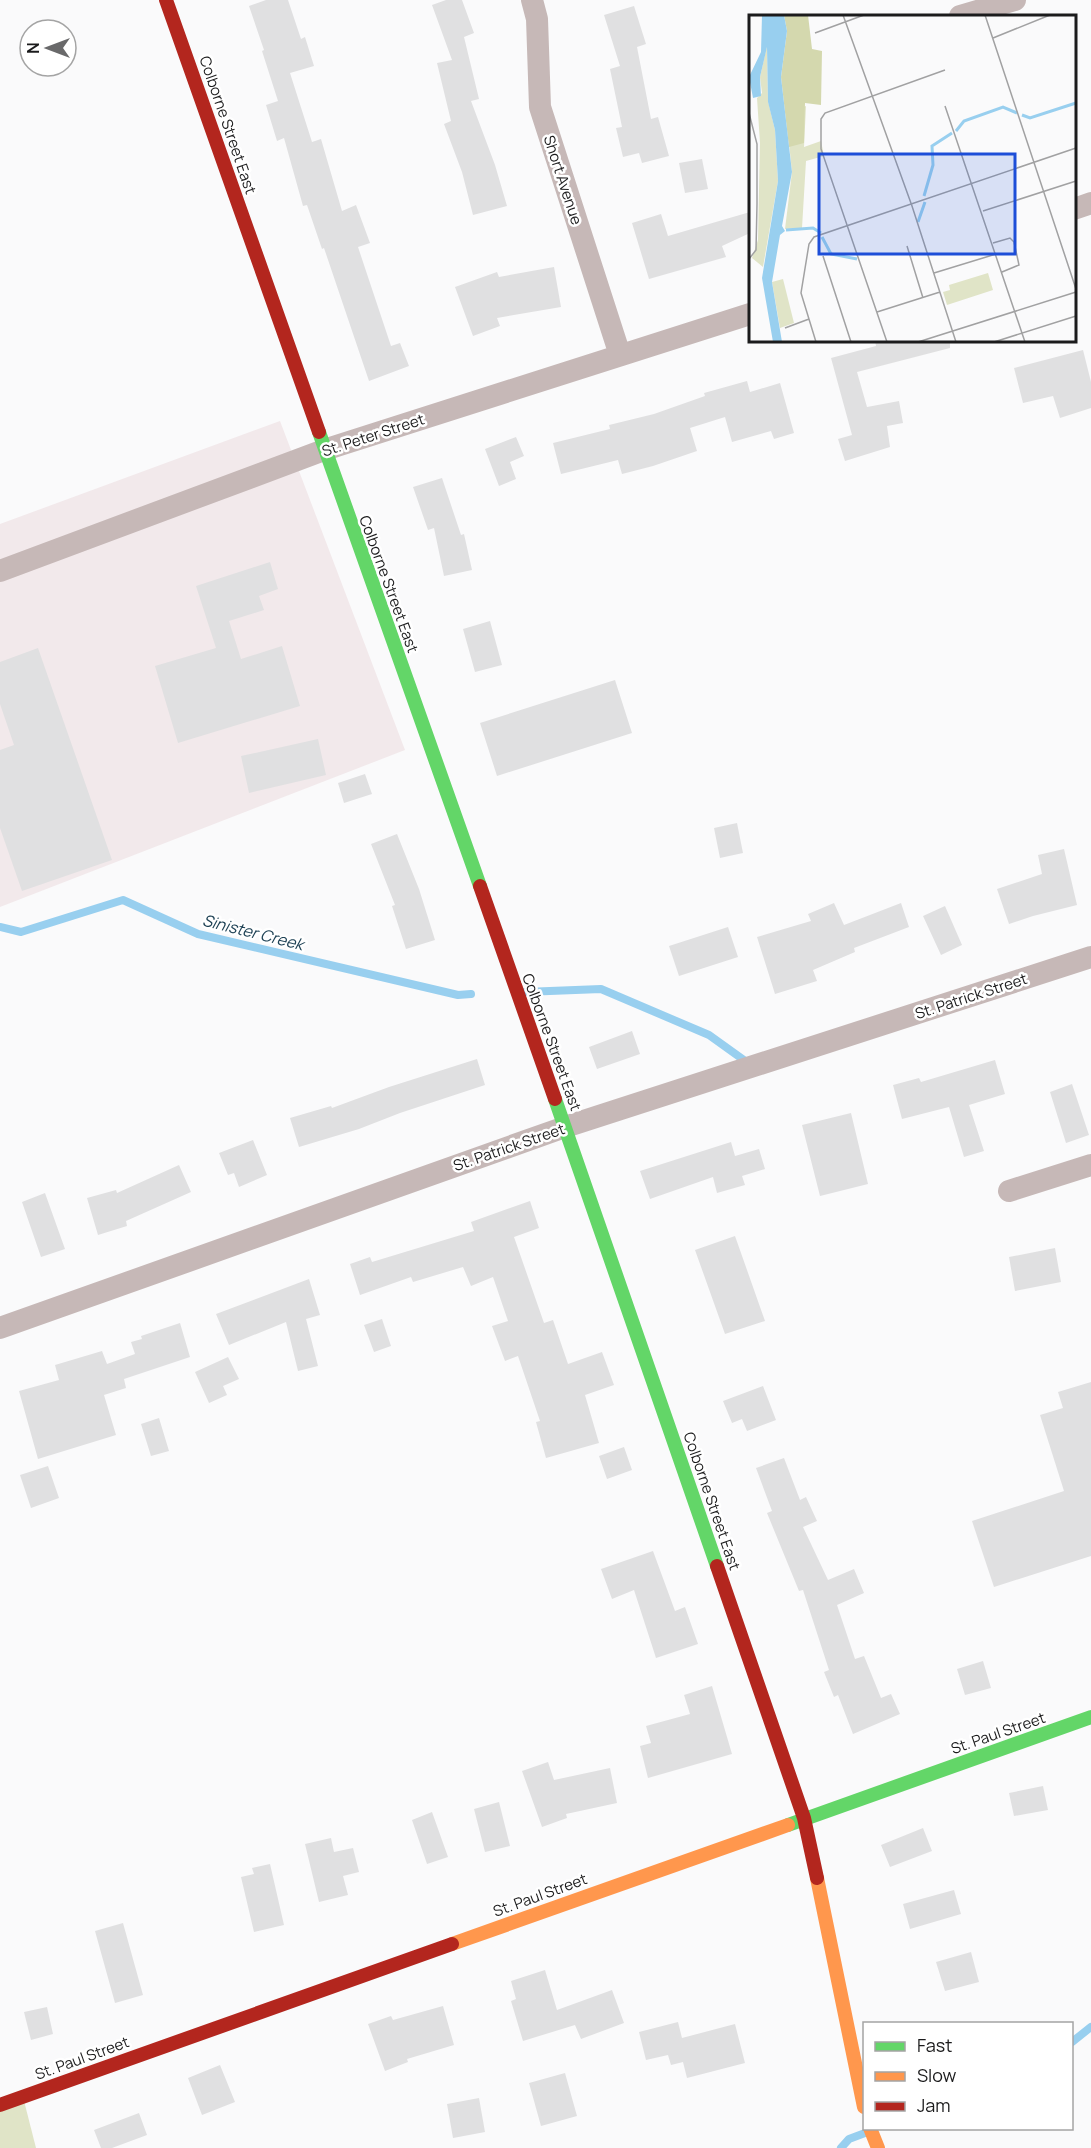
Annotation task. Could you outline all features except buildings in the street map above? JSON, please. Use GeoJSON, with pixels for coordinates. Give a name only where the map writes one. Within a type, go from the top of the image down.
{"type":"FeatureCollection","features":[{"type":"Feature","properties":{"kind":"main road","name":"Colborne Street East"},"geometry":{"type":"LineString","coordinates":[[166,0],[565,1127],[804,1818],[863,2102]]}},
{"type":"Feature","properties":{"kind":"main road","name":"St. Paul Street"},"geometry":{"type":"LineString","coordinates":[[0,2105],[1091,1717]]}},
{"type":"Feature","properties":{"kind":"street","name":"Short Avenue"},"geometry":{"type":"LineString","coordinates":[[532,0],[537,20],[540,106],[620,355]]}},
{"type":"Feature","properties":{"kind":"street"},"geometry":{"type":"LineString","coordinates":[[963,15],[1015,0]]}},
{"type":"Feature","properties":{"kind":"street","name":"St. Peter Street"},"geometry":{"type":"LineString","coordinates":[[0,571],[324,450],[749,314]]}},
{"type":"Feature","properties":{"kind":"street","name":"St. Patrick Street"},"geometry":{"type":"LineString","coordinates":[[0,1328],[565,1127],[1091,957]]}},
{"type":"Feature","properties":{"kind":"street"},"geometry":{"type":"LineString","coordinates":[[1009,1191],[1091,1165]]}},
{"type":"Feature","properties":{"kind":"shaded area"},"geometry":{"type":"Polygon","coordinates":[[[280,421],[405,750],[0,907],[0,524],[280,421]]]}},
{"type":"Feature","properties":{"kind":"green space"},"geometry":{"type":"Polygon","coordinates":[[[22,2093],[36,2148],[0,2148],[0,2101],[22,2093]]]}},
{"type":"Feature","properties":{"kind":"waterway","name":"Sinister Creek"},"geometry":{"type":"LineString","coordinates":[[0,927],[21,932],[123,900],[198,934],[458,995],[471,994]]}},
{"type":"Feature","properties":{"kind":"waterway","name":"Sinister Creek"},"geometry":{"type":"LineString","coordinates":[[524,992],[601,989],[709,1035],[748,1063]]}},
{"type":"Feature","properties":{"kind":"waterway","name":"Sinister Creek"},"geometry":{"type":"LineString","coordinates":[[1073,2041],[1091,2027]]}},
{"type":"Feature","properties":{"kind":"waterway","name":"Sinister Creek"},"geometry":{"type":"LineString","coordinates":[[841,2148],[849,2139],[865,2133]]}},
{"type":"Feature","properties":{"kind":"traffic: fast"},"geometry":{"type":"LineString","coordinates":[[319,432],[480,886]]}},
{"type":"Feature","properties":{"kind":"traffic: fast"},"geometry":{"type":"LineString","coordinates":[[555,1099],[717,1566]]}},
{"type":"Feature","properties":{"kind":"traffic: fast"},"geometry":{"type":"LineString","coordinates":[[788,1825],[1091,1717]]}},
{"type":"Feature","properties":{"kind":"traffic: slow"},"geometry":{"type":"LineString","coordinates":[[452,1944],[788,1825]]}},
{"type":"Feature","properties":{"kind":"traffic: slow"},"geometry":{"type":"LineString","coordinates":[[817,1878],[863,2102]]}},
{"type":"Feature","properties":{"kind":"traffic: slow"},"geometry":{"type":"LineString","coordinates":[[871,2130],[878,2148]]}},
{"type":"Feature","properties":{"kind":"traffic: jam"},"geometry":{"type":"LineString","coordinates":[[166,0],[319,432]]}},
{"type":"Feature","properties":{"kind":"traffic: jam"},"geometry":{"type":"LineString","coordinates":[[480,886],[555,1099]]}},
{"type":"Feature","properties":{"kind":"traffic: jam"},"geometry":{"type":"LineString","coordinates":[[717,1566],[804,1818],[817,1878]]}},
{"type":"Feature","properties":{"kind":"traffic: jam"},"geometry":{"type":"LineString","coordinates":[[0,2105],[452,1944]]}}]}
